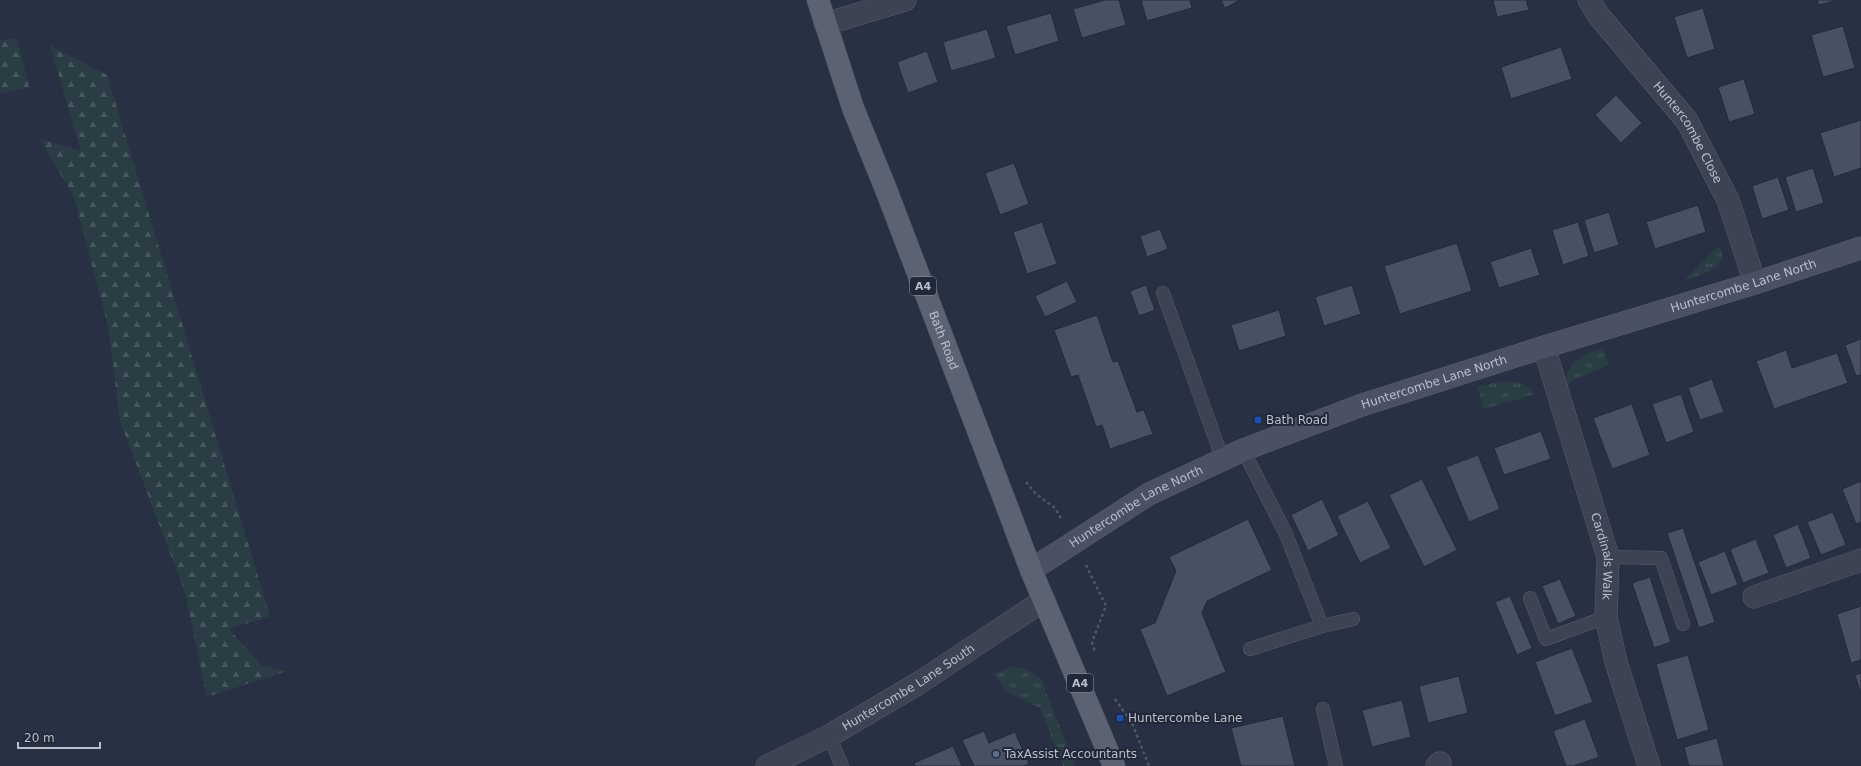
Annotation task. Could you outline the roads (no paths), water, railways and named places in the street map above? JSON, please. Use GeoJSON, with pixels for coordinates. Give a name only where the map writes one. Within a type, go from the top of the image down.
{"type":"FeatureCollection","features":[{"type":"Feature","properties":{"kind":"main road","name":"Bath Road"},"geometry":{"type":"LineString","coordinates":[[818,0],[853,108],[887,192],[1031,570],[1114,766]]}},
{"type":"Feature","properties":{"kind":"street"},"geometry":{"type":"LineString","coordinates":[[825,24],[905,0]]}},
{"type":"Feature","properties":{"kind":"street","name":"Huntercombe Close"},"geometry":{"type":"LineString","coordinates":[[1589,0],[1599,16],[1687,121],[1728,200],[1755,283]]}},
{"type":"Feature","properties":{"kind":"street","name":"Huntercombe Lane North"},"geometry":{"type":"LineString","coordinates":[[1031,570],[1149,494],[1243,450],[1362,405],[1544,347],[1755,283],[1861,248]]}},
{"type":"Feature","properties":{"kind":"street","name":"Cardinals Walk"},"geometry":{"type":"LineString","coordinates":[[1544,347],[1608,557],[1606,617],[1616,662],[1649,766]]}},
{"type":"Feature","properties":{"kind":"street"},"geometry":{"type":"LineString","coordinates":[[1754,597],[1861,560]]}},
{"type":"Feature","properties":{"kind":"street","name":"Huntercombe Lane South"},"geometry":{"type":"LineString","coordinates":[[767,766],[829,736],[919,683],[1044,600]]}},
{"type":"Feature","properties":{"kind":"lane"},"geometry":{"type":"LineString","coordinates":[[1163,293],[1223,460]]}},
{"type":"Feature","properties":{"kind":"lane"},"geometry":{"type":"LineString","coordinates":[[1243,450],[1285,532],[1322,626]]}},
{"type":"Feature","properties":{"kind":"lane"},"geometry":{"type":"LineString","coordinates":[[1608,557],[1661,558],[1683,624]]}},
{"type":"Feature","properties":{"kind":"lane"},"geometry":{"type":"LineString","coordinates":[[1530,598],[1546,639],[1606,617]]}},
{"type":"Feature","properties":{"kind":"lane"},"geometry":{"type":"LineString","coordinates":[[1250,649],[1322,626],[1353,619]]}},
{"type":"Feature","properties":{"kind":"lane"},"geometry":{"type":"LineString","coordinates":[[1323,709],[1336,766]]}},
{"type":"Feature","properties":{"kind":"lane"},"geometry":{"type":"LineString","coordinates":[[829,736],[842,766]]}},
{"type":"Feature","properties":{"kind":"place","name":"Bath Road"},"geometry":{"type":"Point","coordinates":[1258,420]}},
{"type":"Feature","properties":{"kind":"place","name":"Huntercombe Lane"},"geometry":{"type":"Point","coordinates":[1120,718]}},
{"type":"Feature","properties":{"kind":"place","name":"TaxAssist Accountants"},"geometry":{"type":"Point","coordinates":[996,754]}}]}
